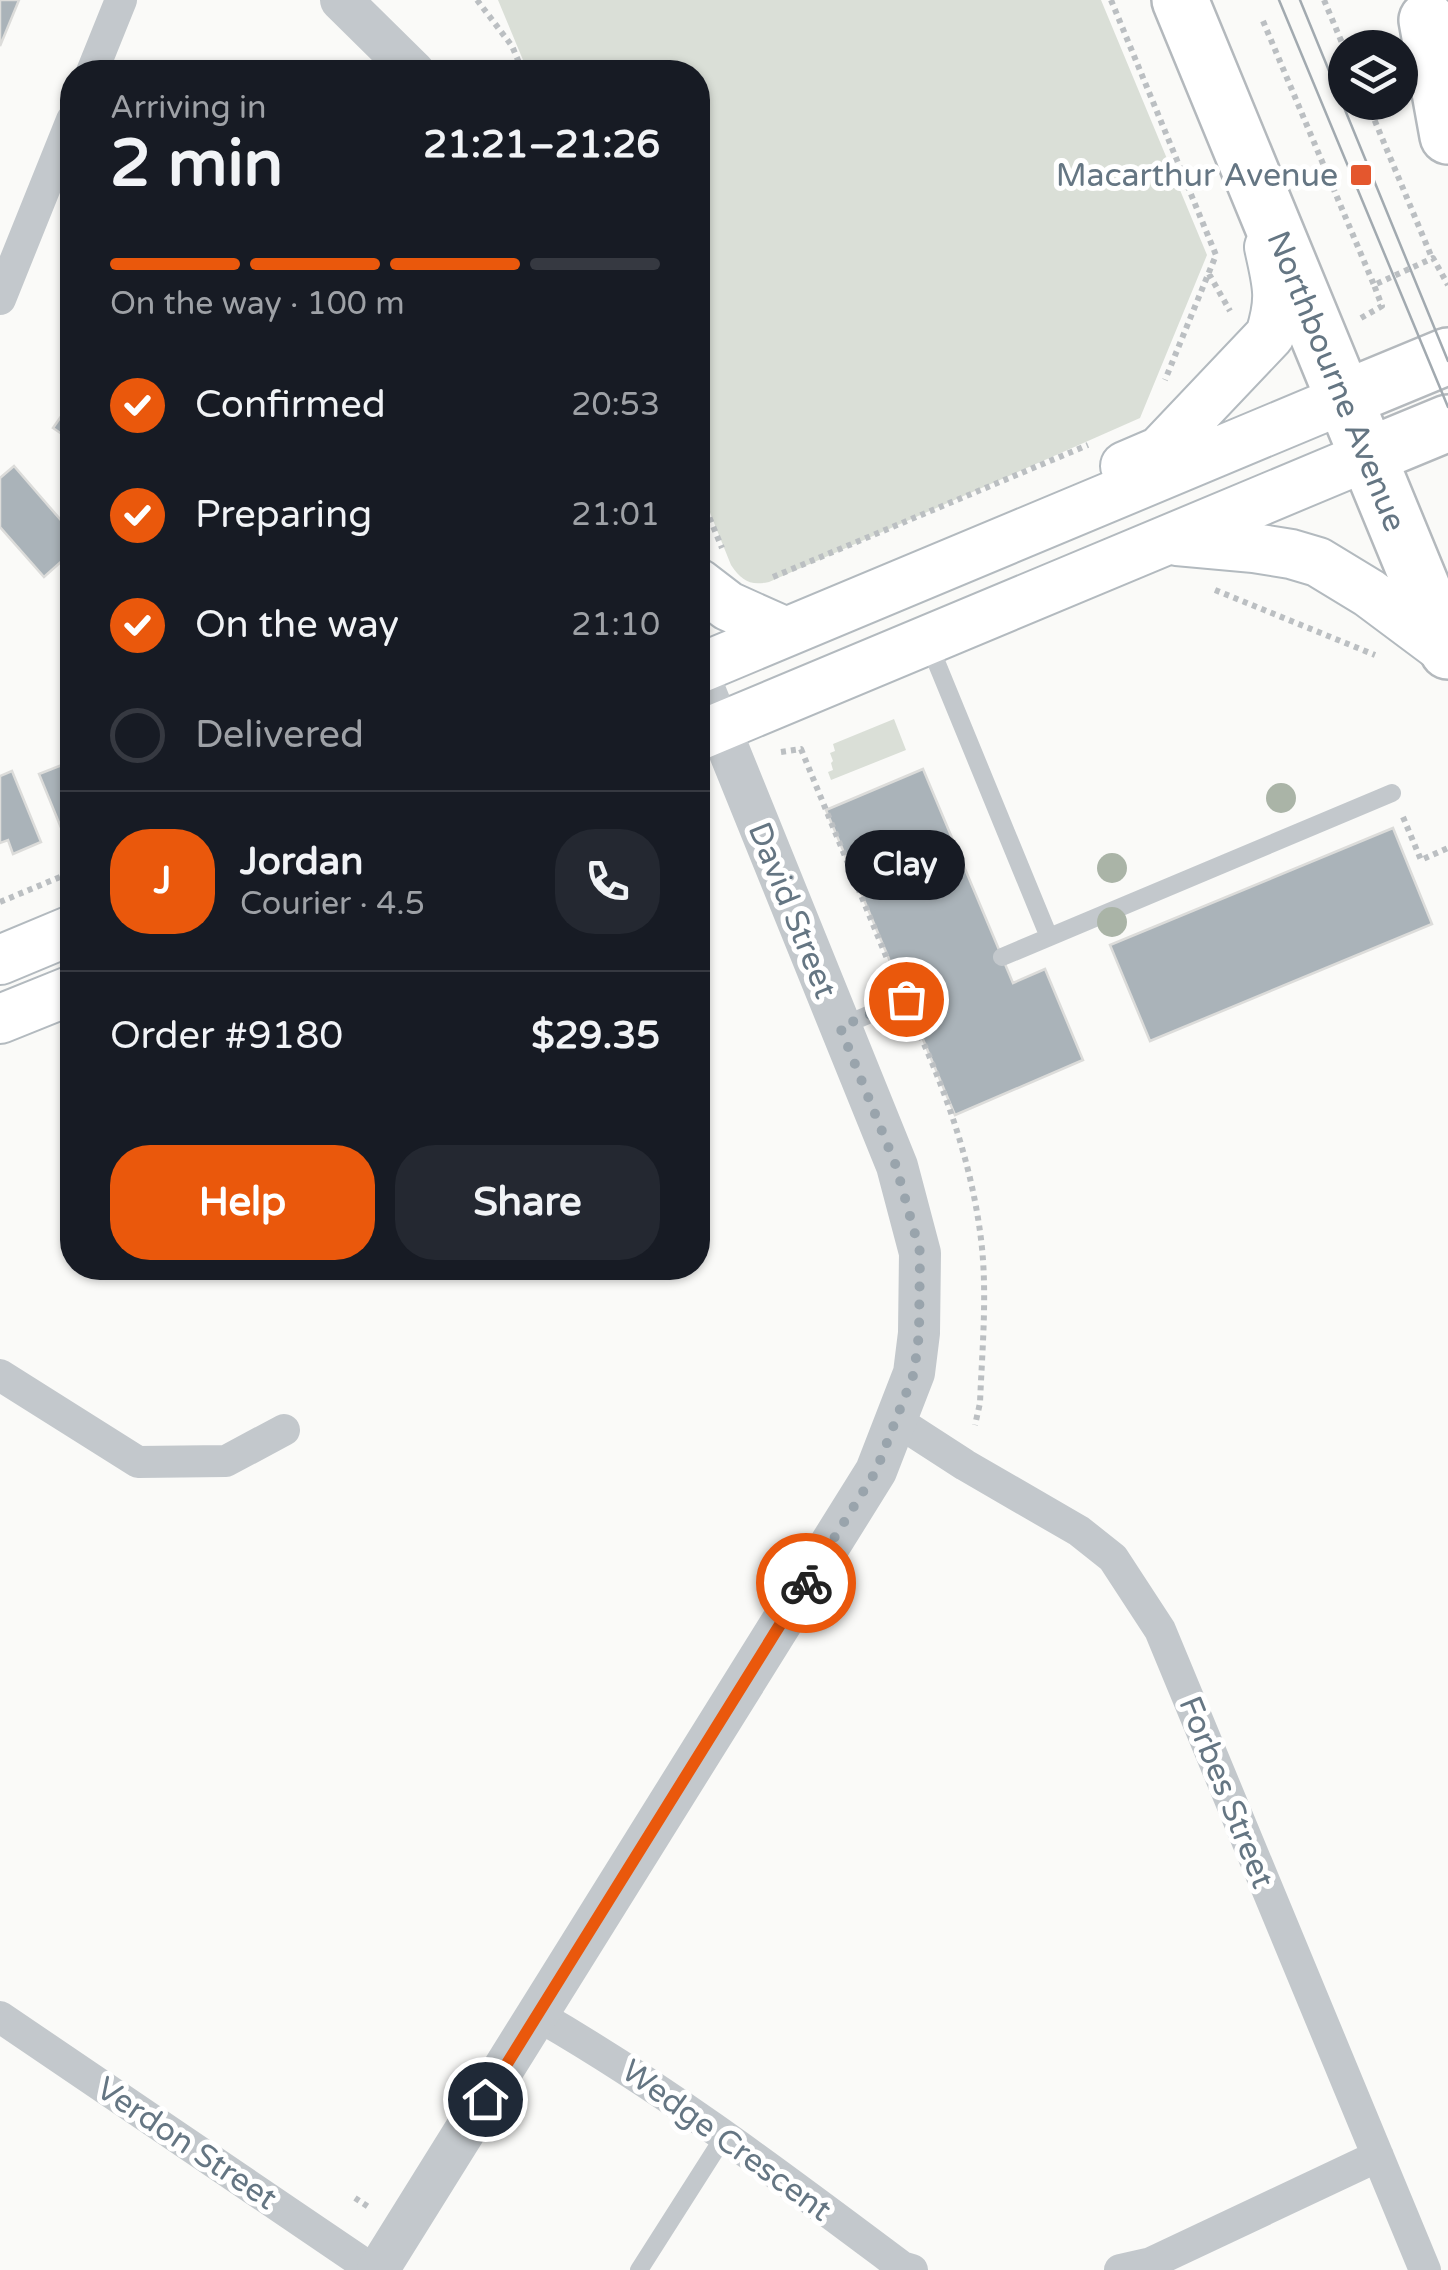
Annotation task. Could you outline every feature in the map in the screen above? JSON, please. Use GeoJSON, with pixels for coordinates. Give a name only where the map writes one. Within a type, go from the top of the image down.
{"type":"FeatureCollection","features":[{"type":"Feature","properties":{"kind":"highway","name":"Northbourne Avenue"},"geometry":{"type":"LineString","coordinates":[[1180,0],[1344,400],[1405,441],[1448,652]]}},
{"type":"Feature","properties":{"kind":"highway"},"geometry":{"type":"LineString","coordinates":[[1423,10],[1448,70]]}},
{"type":"Feature","properties":{"kind":"highway"},"geometry":{"type":"LineString","coordinates":[[1423,10],[1448,136]]}},
{"type":"Feature","properties":{"kind":"highway"},"geometry":{"type":"LineString","coordinates":[[1344,400],[1448,356]]}},
{"type":"Feature","properties":{"kind":"highway"},"geometry":{"type":"LineString","coordinates":[[1405,441],[1438,400],[1448,375]]}},
{"type":"Feature","properties":{"kind":"main road"},"geometry":{"type":"LineString","coordinates":[[994,545],[1100,478],[1160,451],[1270,335],[1278,311],[1278,291],[1260,194]]}},
{"type":"Feature","properties":{"kind":"main road"},"geometry":{"type":"LineString","coordinates":[[710,667],[1344,400]]}},
{"type":"Feature","properties":{"kind":"main road"},"geometry":{"type":"LineString","coordinates":[[710,725],[927,640],[1405,441]]}},
{"type":"Feature","properties":{"kind":"main road"},"geometry":{"type":"LineString","coordinates":[[1167,540],[1254,548],[1318,562],[1370,593],[1448,652]]}},
{"type":"Feature","properties":{"kind":"main road"},"geometry":{"type":"LineString","coordinates":[[713,572],[728,606],[786,632]]}},
{"type":"Feature","properties":{"kind":"main road"},"geometry":{"type":"LineString","coordinates":[[0,960],[60,935]]}},
{"type":"Feature","properties":{"kind":"main road"},"geometry":{"type":"LineString","coordinates":[[0,1019],[60,995]]}},
{"type":"Feature","properties":{"kind":"street"},"geometry":{"type":"LineString","coordinates":[[97,60],[122,0]]}},
{"type":"Feature","properties":{"kind":"street"},"geometry":{"type":"LineString","coordinates":[[341,0],[402,60]]}},
{"type":"Feature","properties":{"kind":"street"},"geometry":{"type":"LineString","coordinates":[[0,299],[60,150]]}},
{"type":"Feature","properties":{"kind":"street","name":"David Street"},"geometry":{"type":"LineString","coordinates":[[376,2270],[876,1471],[914,1373],[920,1252],[896,1166],[710,725]]}},
{"type":"Feature","properties":{"kind":"street"},"geometry":{"type":"LineString","coordinates":[[0,1375],[138,1462],[226,1461],[284,1430]]}},
{"type":"Feature","properties":{"kind":"street","name":"Forbes Street"},"geometry":{"type":"LineString","coordinates":[[897,1421],[1080,1531],[1113,1558],[1160,1630],[1425,2270]]}},
{"type":"Feature","properties":{"kind":"street","name":"Wedge Crescent"},"geometry":{"type":"LineString","coordinates":[[537,2015],[606,2054],[725,2135],[902,2268],[912,2270]]}},
{"type":"Feature","properties":{"kind":"street","name":"Verdon Street"},"geometry":{"type":"LineString","coordinates":[[0,2016],[376,2270]]}},
{"type":"Feature","properties":{"kind":"street"},"geometry":{"type":"LineString","coordinates":[[1120,2270],[1152,2263],[1378,2156]]}},
{"type":"Feature","properties":{"kind":"lane"},"geometry":{"type":"LineString","coordinates":[[927,640],[1049,938]]}},
{"type":"Feature","properties":{"kind":"lane"},"geometry":{"type":"LineString","coordinates":[[1002,958],[1392,793]]}},
{"type":"Feature","properties":{"kind":"lane"},"geometry":{"type":"LineString","coordinates":[[840,1027],[905,999]]}},
{"type":"Feature","properties":{"kind":"lane"},"geometry":{"type":"LineString","coordinates":[[640,2270],[725,2135]]}},
{"type":"Feature","properties":{"kind":"path"},"geometry":{"type":"LineString","coordinates":[[476,0],[512,46],[518,60]]}},
{"type":"Feature","properties":{"kind":"path"},"geometry":{"type":"LineString","coordinates":[[1111,0],[1216,254],[1164,382]]}},
{"type":"Feature","properties":{"kind":"path"},"geometry":{"type":"LineString","coordinates":[[1324,0],[1337,30]]}},
{"type":"Feature","properties":{"kind":"path"},"geometry":{"type":"LineString","coordinates":[[1263,22],[1374,285]]}},
{"type":"Feature","properties":{"kind":"path"},"geometry":{"type":"LineString","coordinates":[[1374,120],[1432,258]]}},
{"type":"Feature","properties":{"kind":"path"},"geometry":{"type":"LineString","coordinates":[[1208,273],[1236,320]]}},
{"type":"Feature","properties":{"kind":"path"},"geometry":{"type":"LineString","coordinates":[[771,578],[1095,442]]}},
{"type":"Feature","properties":{"kind":"path"},"geometry":{"type":"LineString","coordinates":[[1214,589],[1386,659]]}},
{"type":"Feature","properties":{"kind":"path"},"geometry":{"type":"LineString","coordinates":[[778,752],[801,749],[955,1126],[974,1194],[982,1250],[980,1403],[975,1424]]}},
{"type":"Feature","properties":{"kind":"path"},"geometry":{"type":"LineString","coordinates":[[1392,793],[1421,860],[1448,848]]}},
{"type":"Feature","properties":{"kind":"path"},"geometry":{"type":"LineString","coordinates":[[0,902],[60,877]]}},
{"type":"Feature","properties":{"kind":"shaded area"},"geometry":{"type":"Polygon","coordinates":[[[498,0],[1101,0],[1207,255],[1140,418],[769,582],[752,583],[743,578],[731,565],[710,513],[710,60],[523,60],[498,0]]]}},
{"type":"Feature","properties":{"kind":"shaded area"},"geometry":{"type":"Polygon","coordinates":[[[894,719],[906,750],[831,780],[828,772],[833,770],[833,744],[894,719]]]}},
{"type":"Feature","properties":{"kind":"building"},"geometry":{"type":"Polygon","coordinates":[[[0,0],[19,0],[0,46],[0,0]]]}},
{"type":"Feature","properties":{"kind":"building"},"geometry":{"type":"Polygon","coordinates":[[[14,466],[60,519],[60,563],[44,577],[0,527],[0,478],[14,466]]]}},
{"type":"Feature","properties":{"kind":"building"},"geometry":{"type":"Polygon","coordinates":[[[60,766],[60,825],[39,774],[60,766]]]}},
{"type":"Feature","properties":{"kind":"building"},"geometry":{"type":"Polygon","coordinates":[[[923,769],[1013,983],[1045,969],[1083,1060],[955,1115],[826,810],[923,769]]]}},
{"type":"Feature","properties":{"kind":"building"},"geometry":{"type":"Polygon","coordinates":[[[12,771],[41,842],[13,854],[8,840],[0,843],[0,776],[12,771]]]}},
{"type":"Feature","properties":{"kind":"building"},"geometry":{"type":"Polygon","coordinates":[[[1393,828],[1432,924],[1150,1041],[1110,945],[1393,828]]]}},
{"type":"Feature","properties":{"kind":"tram line"},"geometry":{"type":"LineString","coordinates":[[1279,0],[1448,407]]}},
{"type":"Feature","properties":{"kind":"tram line"},"geometry":{"type":"LineString","coordinates":[[1300,0],[1448,361]]}},
{"type":"Feature","properties":{"kind":"way so far"},"geometry":{"type":"LineString","coordinates":[[806,1583],[876,1471],[914,1373],[919,1334],[920,1252],[896,1166],[840,1027],[906,999]]}},
{"type":"Feature","properties":{"kind":"place","name":"Macarthur Avenue"},"geometry":{"type":"Point","coordinates":[1361,175]}},
{"type":"Feature","properties":{"kind":"place","name":"Clay"},"geometry":{"type":"Point","coordinates":[906,999]}},
{"type":"Feature","properties":{"kind":"route"},"geometry":{"type":"LineString","coordinates":[[485,2099],[806,1583]]}}]}
